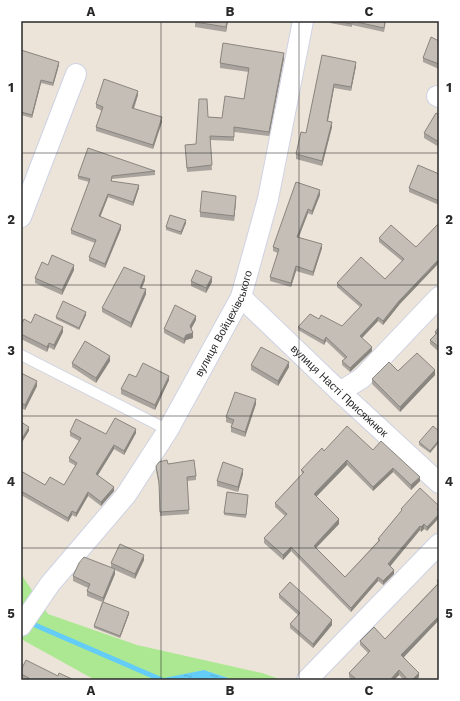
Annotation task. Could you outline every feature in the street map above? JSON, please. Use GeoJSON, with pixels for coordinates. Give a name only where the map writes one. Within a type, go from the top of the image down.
{"type":"FeatureCollection","features":[{"type":"Feature","properties":{"kind":"street","name":"вулиця Войцехівського"},"geometry":{"type":"LineString","coordinates":[[21,626],[50,584],[126,495],[168,430],[241,297],[268,198],[287,110],[303,21]]}},
{"type":"Feature","properties":{"kind":"street"},"geometry":{"type":"LineString","coordinates":[[21,217],[76,74]]}},
{"type":"Feature","properties":{"kind":"street","name":"вулиця Насті Присяжнюк"},"geometry":{"type":"LineString","coordinates":[[241,297],[340,392],[439,482]]}},
{"type":"Feature","properties":{"kind":"street"},"geometry":{"type":"LineString","coordinates":[[340,392],[362,378],[439,297]]}},
{"type":"Feature","properties":{"kind":"street"},"geometry":{"type":"LineString","coordinates":[[306,680],[439,544]]}},
{"type":"Feature","properties":{"kind":"lane"},"geometry":{"type":"LineString","coordinates":[[21,355],[168,430]]}},
{"type":"Feature","properties":{"kind":"green space"},"geometry":{"type":"Polygon","coordinates":[[[21,574],[48,614],[137,645],[262,673],[282,680],[234,680],[204,670],[158,680],[95,680],[21,639],[21,574]]]}},
{"type":"Feature","properties":{"kind":"water"},"geometry":{"type":"Polygon","coordinates":[[[204,670],[234,680],[159,680],[159,679],[204,670]]]}},
{"type":"Feature","properties":{"kind":"building"},"geometry":{"type":"Polygon","coordinates":[[[195,21],[227,21],[226,27],[195,21]]]}},
{"type":"Feature","properties":{"kind":"building"},"geometry":{"type":"Polygon","coordinates":[[[336,21],[352,21],[352,24],[336,21]]]}},
{"type":"Feature","properties":{"kind":"building"},"geometry":{"type":"Polygon","coordinates":[[[352,21],[385,21],[384,28],[352,21]]]}},
{"type":"Feature","properties":{"kind":"building"},"geometry":{"type":"Polygon","coordinates":[[[431,37],[439,41],[439,64],[423,58],[431,37]]]}},
{"type":"Feature","properties":{"kind":"building"},"geometry":{"type":"Polygon","coordinates":[[[223,43],[284,53],[269,132],[234,127],[234,137],[210,136],[212,165],[187,168],[185,145],[196,144],[199,99],[207,99],[208,117],[222,118],[225,96],[244,99],[249,68],[220,63],[223,43]]]}},
{"type":"Feature","properties":{"kind":"building"},"geometry":{"type":"Polygon","coordinates":[[[21,50],[59,62],[53,83],[41,80],[32,115],[21,112],[21,50]]]}},
{"type":"Feature","properties":{"kind":"building"},"geometry":{"type":"Polygon","coordinates":[[[322,55],[356,62],[351,87],[334,84],[327,121],[332,122],[322,161],[296,154],[301,132],[306,133],[322,55]]]}},
{"type":"Feature","properties":{"kind":"building"},"geometry":{"type":"Polygon","coordinates":[[[104,79],[138,91],[132,108],[162,117],[153,145],[96,127],[103,107],[96,104],[104,79]]]}},
{"type":"Feature","properties":{"kind":"building"},"geometry":{"type":"Polygon","coordinates":[[[436,113],[439,115],[439,142],[424,133],[436,113]]]}},
{"type":"Feature","properties":{"kind":"building"},"geometry":{"type":"Polygon","coordinates":[[[88,148],[155,171],[112,176],[111,181],[139,185],[133,202],[108,194],[99,216],[121,225],[105,264],[89,257],[96,240],[71,230],[90,179],[78,176],[88,148]]]}},
{"type":"Feature","properties":{"kind":"building"},"geometry":{"type":"Polygon","coordinates":[[[418,165],[439,174],[439,201],[409,188],[418,165]]]}},
{"type":"Feature","properties":{"kind":"building"},"geometry":{"type":"Polygon","coordinates":[[[296,182],[320,190],[312,211],[308,209],[297,237],[322,244],[313,272],[296,266],[291,283],[270,277],[279,249],[273,247],[296,182]]]}},
{"type":"Feature","properties":{"kind":"building"},"geometry":{"type":"Polygon","coordinates":[[[202,191],[236,196],[234,216],[200,212],[202,191]]]}},
{"type":"Feature","properties":{"kind":"building"},"geometry":{"type":"Polygon","coordinates":[[[170,215],[186,220],[181,232],[166,227],[170,215]]]}},
{"type":"Feature","properties":{"kind":"building"},"geometry":{"type":"Polygon","coordinates":[[[439,223],[439,259],[399,301],[383,321],[378,317],[360,336],[372,347],[350,368],[342,361],[347,357],[326,337],[324,341],[298,327],[310,314],[319,319],[321,315],[342,326],[362,305],[337,283],[361,257],[385,279],[404,259],[379,238],[391,225],[416,247],[439,223]]]}},
{"type":"Feature","properties":{"kind":"building"},"geometry":{"type":"Polygon","coordinates":[[[52,255],[74,265],[62,290],[35,278],[42,262],[48,265],[52,255]]]}},
{"type":"Feature","properties":{"kind":"building"},"geometry":{"type":"Polygon","coordinates":[[[124,267],[145,276],[140,288],[146,289],[131,323],[102,308],[124,267]]]}},
{"type":"Feature","properties":{"kind":"building"},"geometry":{"type":"Polygon","coordinates":[[[196,270],[212,277],[206,288],[191,281],[196,270]]]}},
{"type":"Feature","properties":{"kind":"building"},"geometry":{"type":"Polygon","coordinates":[[[63,301],[86,312],[79,328],[56,317],[63,301]]]}},
{"type":"Feature","properties":{"kind":"building"},"geometry":{"type":"Polygon","coordinates":[[[175,305],[196,316],[190,326],[193,333],[186,335],[184,339],[164,329],[175,305]]]}},
{"type":"Feature","properties":{"kind":"building"},"geometry":{"type":"Polygon","coordinates":[[[35,314],[63,327],[54,345],[49,343],[47,347],[21,334],[21,325],[24,319],[31,323],[35,314]]]}},
{"type":"Feature","properties":{"kind":"building"},"geometry":{"type":"Polygon","coordinates":[[[439,327],[439,347],[430,340],[437,333],[435,332],[439,327]]]}},
{"type":"Feature","properties":{"kind":"building"},"geometry":{"type":"Polygon","coordinates":[[[85,341],[110,356],[96,378],[72,363],[85,341]]]}},
{"type":"Feature","properties":{"kind":"building"},"geometry":{"type":"Polygon","coordinates":[[[261,347],[289,362],[278,381],[251,365],[261,347]]]}},
{"type":"Feature","properties":{"kind":"building"},"geometry":{"type":"Polygon","coordinates":[[[417,353],[435,370],[400,407],[372,379],[389,362],[398,371],[417,353]]]}},
{"type":"Feature","properties":{"kind":"building"},"geometry":{"type":"Polygon","coordinates":[[[143,363],[169,376],[155,405],[121,389],[129,374],[136,377],[143,363]]]}},
{"type":"Feature","properties":{"kind":"building"},"geometry":{"type":"Polygon","coordinates":[[[21,373],[37,381],[25,405],[21,403],[21,373]]]}},
{"type":"Feature","properties":{"kind":"building"},"geometry":{"type":"Polygon","coordinates":[[[235,392],[256,399],[245,432],[231,427],[234,420],[226,417],[235,392]]]}},
{"type":"Feature","properties":{"kind":"building"},"geometry":{"type":"Polygon","coordinates":[[[115,418],[136,429],[124,451],[114,445],[96,474],[114,487],[101,502],[88,492],[76,513],[72,511],[68,518],[21,491],[21,471],[45,485],[50,477],[64,485],[77,463],[69,458],[81,438],[70,432],[76,419],[106,434],[115,418]]]}},
{"type":"Feature","properties":{"kind":"building"},"geometry":{"type":"Polygon","coordinates":[[[21,422],[29,427],[21,440],[21,422]]]}},
{"type":"Feature","properties":{"kind":"building"},"geometry":{"type":"Polygon","coordinates":[[[347,426],[373,450],[381,441],[420,477],[411,485],[393,468],[373,487],[347,460],[314,494],[339,519],[314,546],[345,577],[380,540],[378,539],[402,510],[401,509],[420,488],[439,506],[437,509],[439,514],[427,527],[424,524],[421,527],[420,526],[388,564],[394,570],[383,581],[378,577],[351,608],[291,547],[283,555],[264,538],[287,514],[275,503],[304,472],[301,470],[322,448],[324,451],[347,426]]]}},
{"type":"Feature","properties":{"kind":"building"},"geometry":{"type":"Polygon","coordinates":[[[433,426],[439,431],[439,440],[430,451],[419,442],[433,426]]]}},
{"type":"Feature","properties":{"kind":"building"},"geometry":{"type":"Polygon","coordinates":[[[167,460],[168,464],[194,460],[196,476],[187,477],[189,510],[160,512],[159,482],[156,466],[159,462],[167,460]]]}},
{"type":"Feature","properties":{"kind":"building"},"geometry":{"type":"Polygon","coordinates":[[[223,462],[243,469],[238,487],[217,481],[223,462]]]}},
{"type":"Feature","properties":{"kind":"building"},"geometry":{"type":"Polygon","coordinates":[[[227,492],[248,495],[246,515],[224,513],[227,492]]]}},
{"type":"Feature","properties":{"kind":"building"},"geometry":{"type":"Polygon","coordinates":[[[120,544],[144,555],[135,574],[111,563],[120,544]]]}},
{"type":"Feature","properties":{"kind":"building"},"geometry":{"type":"Polygon","coordinates":[[[84,557],[115,569],[103,598],[87,591],[90,584],[73,576],[79,563],[84,557]]]}},
{"type":"Feature","properties":{"kind":"building"},"geometry":{"type":"Polygon","coordinates":[[[290,582],[332,620],[313,644],[290,624],[300,613],[279,594],[290,582]]]}},
{"type":"Feature","properties":{"kind":"building"},"geometry":{"type":"Polygon","coordinates":[[[439,583],[439,616],[401,655],[419,673],[412,680],[408,680],[399,670],[390,680],[357,680],[349,673],[370,651],[360,641],[374,627],[385,639],[439,583]]]}},
{"type":"Feature","properties":{"kind":"building"},"geometry":{"type":"Polygon","coordinates":[[[103,602],[129,612],[120,636],[94,626],[103,602]]]}},
{"type":"Feature","properties":{"kind":"building"},"geometry":{"type":"Polygon","coordinates":[[[26,660],[58,676],[59,673],[74,680],[28,680],[29,678],[21,674],[21,670],[26,660]]]}},
{"type":"Feature","properties":{"kind":"waterway"},"geometry":{"type":"LineString","coordinates":[[35,625],[162,680]]}}]}
